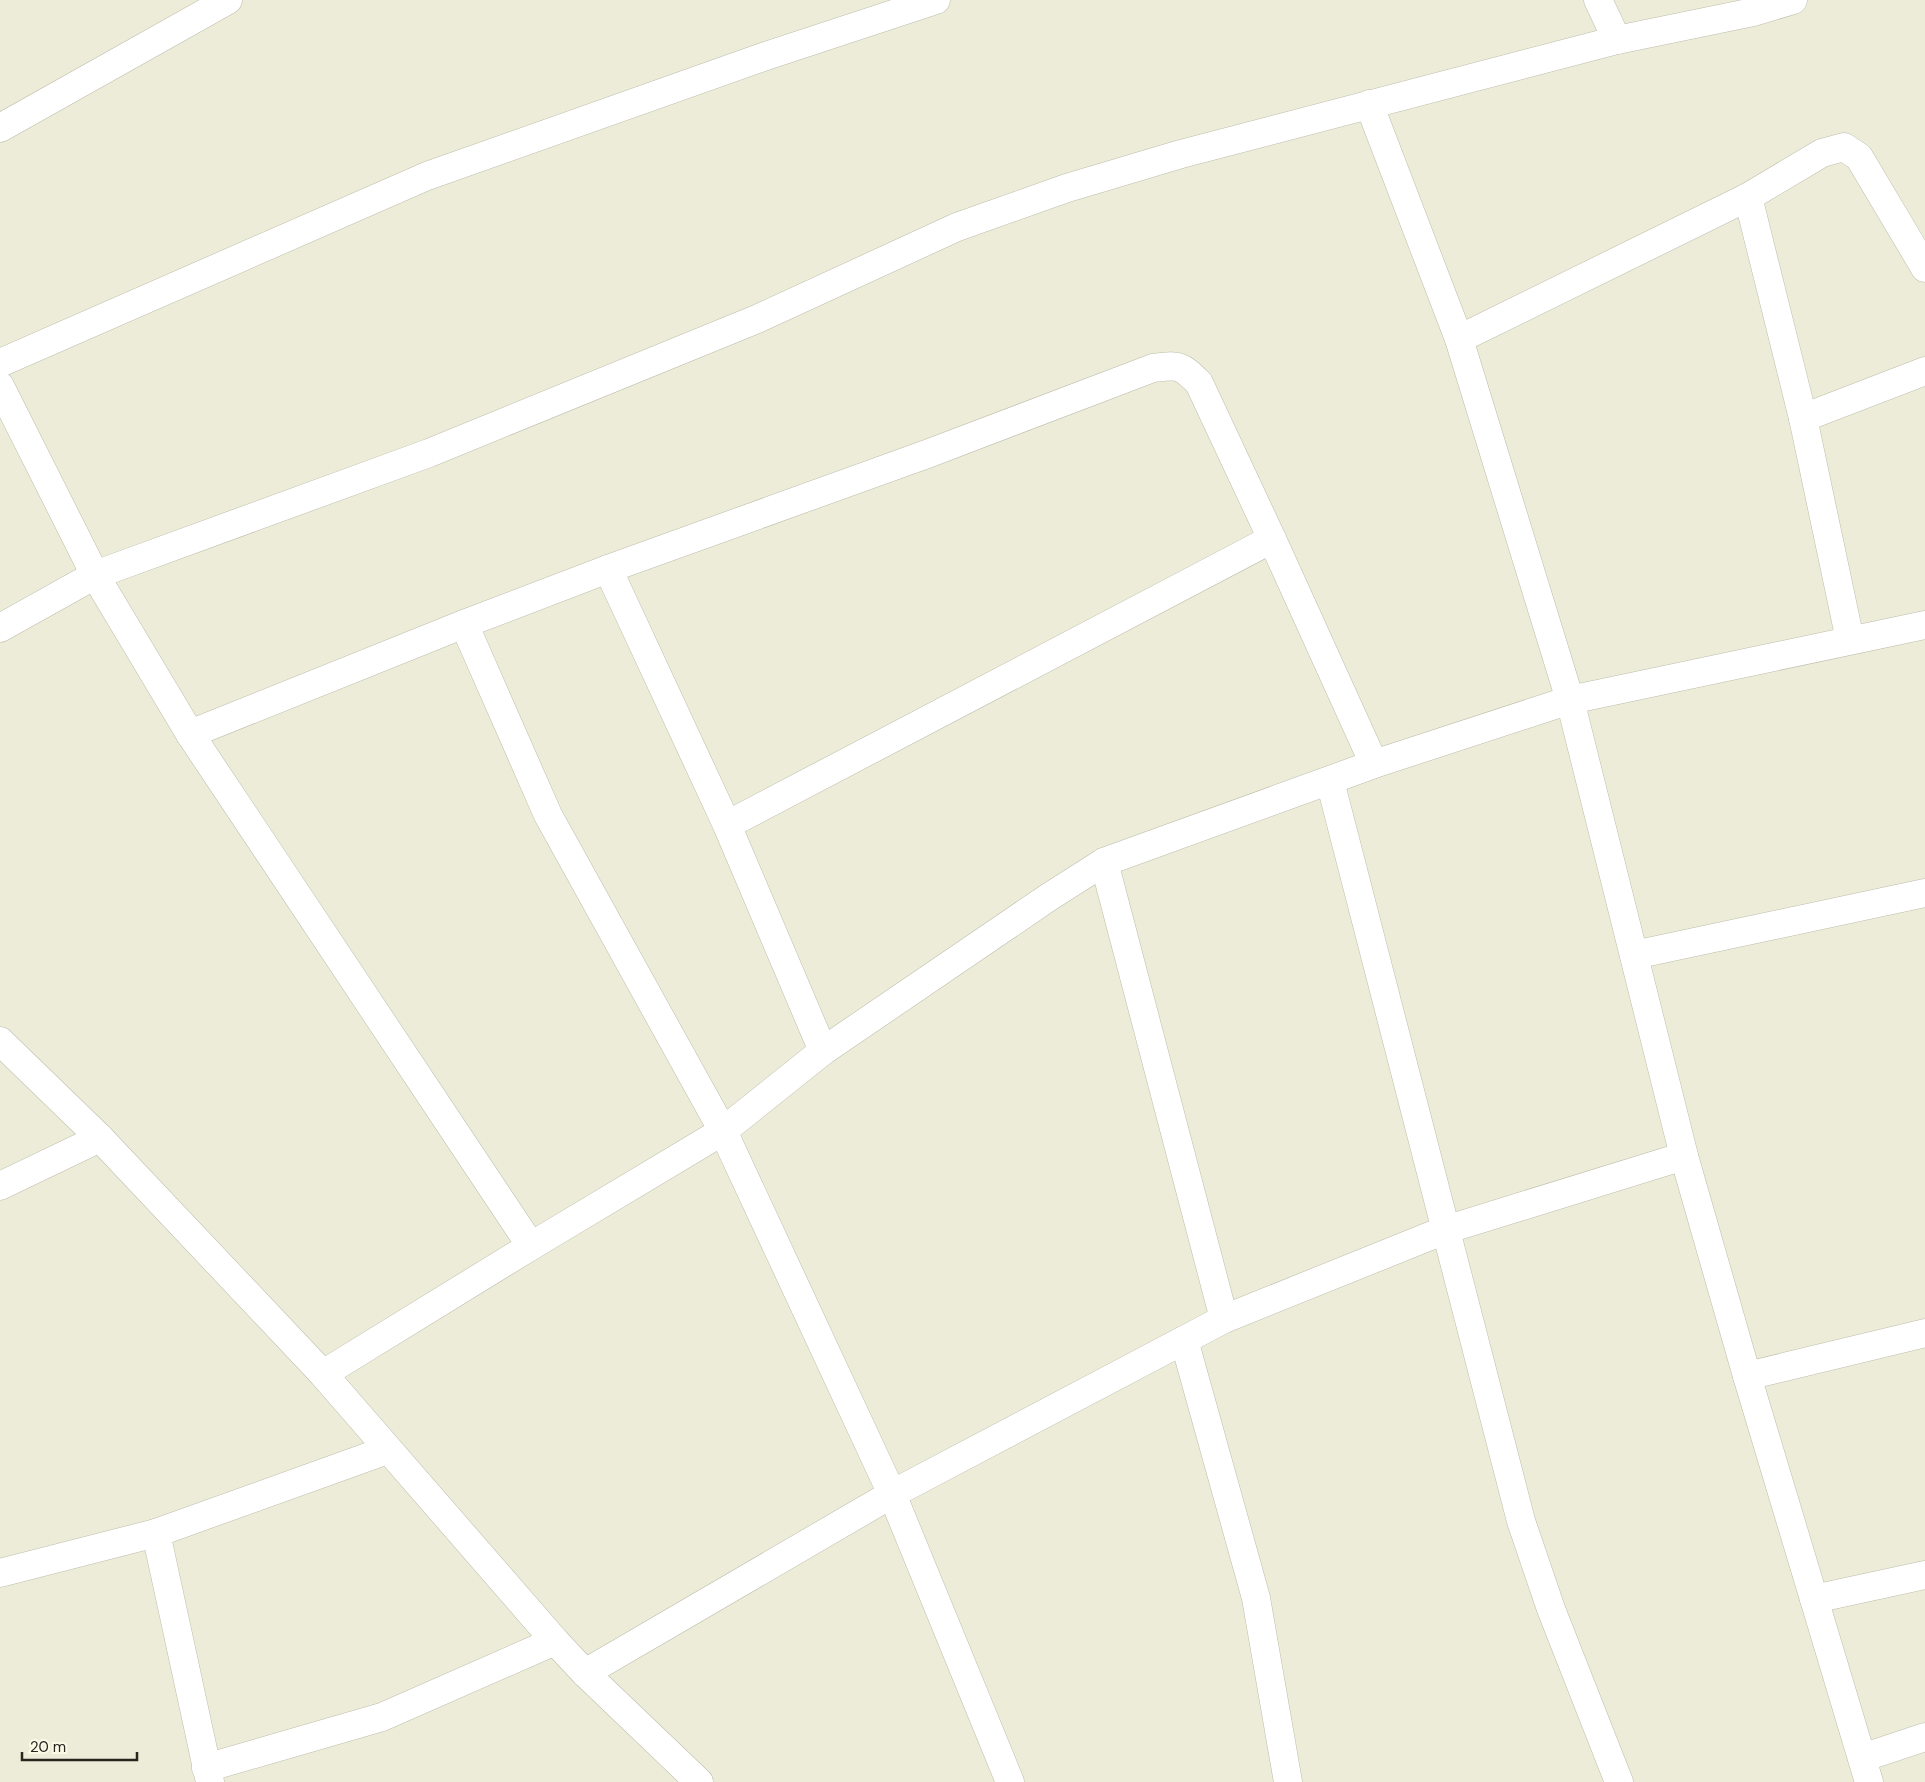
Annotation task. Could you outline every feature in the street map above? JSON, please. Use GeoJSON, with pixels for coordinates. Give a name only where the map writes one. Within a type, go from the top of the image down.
{"type":"FeatureCollection","features":[{"type":"Feature","properties":{"kind":"street"},"geometry":{"type":"LineString","coordinates":[[0,128],[228,0]]}},
{"type":"Feature","properties":{"kind":"street"},"geometry":{"type":"LineString","coordinates":[[0,363],[427,176],[763,57],[936,0]]}},
{"type":"Feature","properties":{"kind":"street"},"geometry":{"type":"LineString","coordinates":[[1598,0],[1617,40]]}},
{"type":"Feature","properties":{"kind":"street"},"geometry":{"type":"LineString","coordinates":[[0,628],[95,575],[429,453],[756,319],[957,227],[1067,188],[1181,154],[1617,40],[1753,12],[1793,0]]}},
{"type":"Feature","properties":{"kind":"street"},"geometry":{"type":"LineString","coordinates":[[1370,104],[1459,339],[1570,700],[1684,1156],[1747,1376],[1865,1770],[1925,1737]]}},
{"type":"Feature","properties":{"kind":"street"},"geometry":{"type":"LineString","coordinates":[[1459,339],[1748,198],[1822,153],[1844,147],[1859,157],[1925,268]]}},
{"type":"Feature","properties":{"kind":"street"},"geometry":{"type":"LineString","coordinates":[[1748,198],[1803,418],[1850,640]]}},
{"type":"Feature","properties":{"kind":"street"},"geometry":{"type":"LineString","coordinates":[[190,734],[608,568],[927,454],[1153,368],[1175,366],[1185,369],[1198,383],[1272,539],[1374,764]]}},
{"type":"Feature","properties":{"kind":"street"},"geometry":{"type":"LineString","coordinates":[[1803,418],[1925,371]]}},
{"type":"Feature","properties":{"kind":"street"},"geometry":{"type":"LineString","coordinates":[[0,386],[95,575],[190,734],[530,1246]]}},
{"type":"Feature","properties":{"kind":"street"},"geometry":{"type":"LineString","coordinates":[[727,825],[1272,539]]}},
{"type":"Feature","properties":{"kind":"street"},"geometry":{"type":"LineString","coordinates":[[608,568],[727,825],[823,1052]]}},
{"type":"Feature","properties":{"kind":"street"},"geometry":{"type":"LineString","coordinates":[[464,624],[548,815],[723,1132],[892,1494],[1010,1782]]}},
{"type":"Feature","properties":{"kind":"street"},"geometry":{"type":"LineString","coordinates":[[323,1374],[530,1246],[723,1132],[823,1052],[1049,897],[1104,862],[1374,764],[1570,700],[1925,625]]}},
{"type":"Feature","properties":{"kind":"street"},"geometry":{"type":"LineString","coordinates":[[1330,781],[1521,1521],[1551,1609],[1619,1782]]}},
{"type":"Feature","properties":{"kind":"street"},"geometry":{"type":"LineString","coordinates":[[1104,862],[1224,1319]]}},
{"type":"Feature","properties":{"kind":"street"},"geometry":{"type":"LineString","coordinates":[[1634,955],[1925,893]]}},
{"type":"Feature","properties":{"kind":"street"},"geometry":{"type":"LineString","coordinates":[[0,1041],[100,1138],[323,1374],[554,1641],[699,1782]]}},
{"type":"Feature","properties":{"kind":"street"},"geometry":{"type":"LineString","coordinates":[[0,1186],[100,1138]]}},
{"type":"Feature","properties":{"kind":"street"},"geometry":{"type":"LineString","coordinates":[[585,1673],[892,1494],[1224,1319],[1445,1230],[1684,1156]]}},
{"type":"Feature","properties":{"kind":"street"},"geometry":{"type":"LineString","coordinates":[[1747,1376],[1925,1333]]}},
{"type":"Feature","properties":{"kind":"street"},"geometry":{"type":"LineString","coordinates":[[1184,1340],[1256,1598],[1288,1782]]}},
{"type":"Feature","properties":{"kind":"street"},"geometry":{"type":"LineString","coordinates":[[0,1573],[156,1532],[387,1450]]}},
{"type":"Feature","properties":{"kind":"street"},"geometry":{"type":"LineString","coordinates":[[156,1532],[208,1775],[382,1716],[554,1641]]}},
{"type":"Feature","properties":{"kind":"street"},"geometry":{"type":"LineString","coordinates":[[1814,1599],[1925,1575]]}}]}
